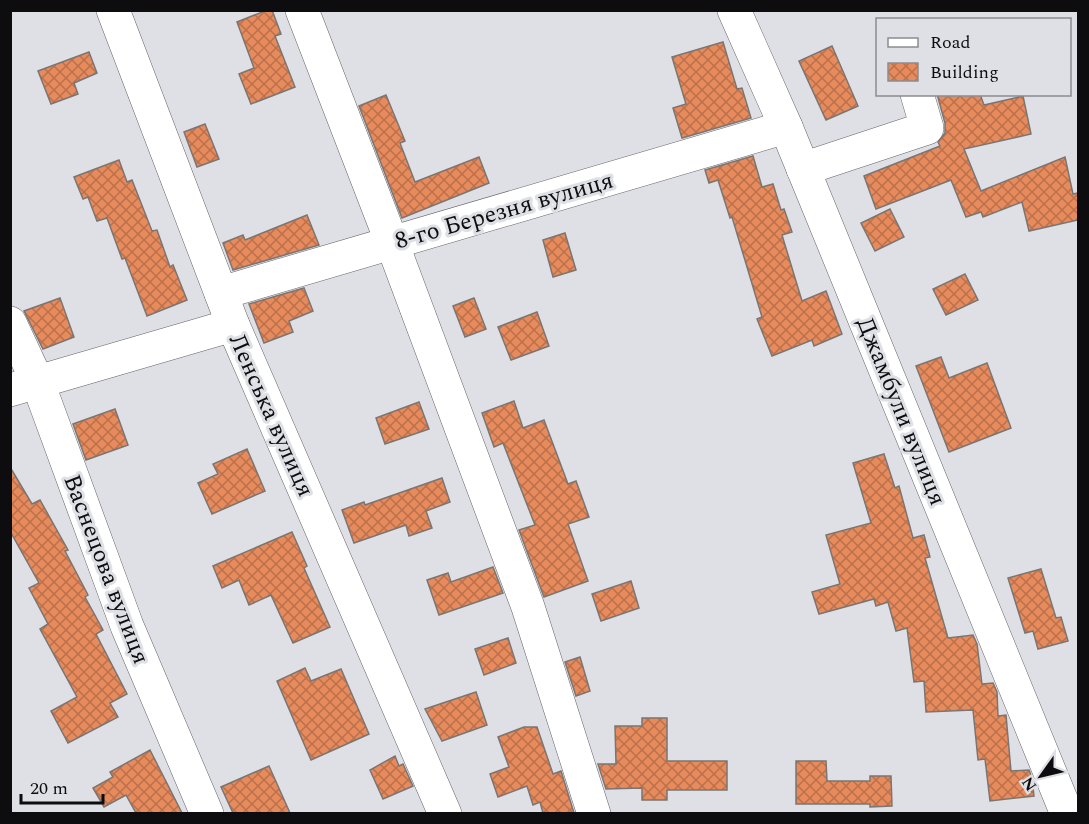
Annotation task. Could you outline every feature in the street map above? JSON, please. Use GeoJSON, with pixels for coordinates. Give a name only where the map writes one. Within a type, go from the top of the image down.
{"type":"FeatureCollection","features":[{"type":"Feature","properties":{"kind":"street","name":"Ленська вулиця"},"geometry":{"type":"LineString","coordinates":[[113,10],[232,325],[445,813]]}},
{"type":"Feature","properties":{"kind":"street"},"geometry":{"type":"LineString","coordinates":[[302,10],[528,607],[594,813]]}},
{"type":"Feature","properties":{"kind":"street","name":"Джамбули вулиця"},"geometry":{"type":"LineString","coordinates":[[734,10],[786,127],[1066,813]]}},
{"type":"Feature","properties":{"kind":"street"},"geometry":{"type":"LineString","coordinates":[[803,169],[927,128],[918,96]]}},
{"type":"Feature","properties":{"kind":"street","name":"8-го Березня вулиця"},"geometry":{"type":"LineString","coordinates":[[221,293],[786,127]]}},
{"type":"Feature","properties":{"kind":"street","name":"Васнецова вулиця"},"geometry":{"type":"LineString","coordinates":[[10,322],[24,387],[207,813]]}},
{"type":"Feature","properties":{"kind":"street"},"geometry":{"type":"LineString","coordinates":[[24,387],[232,325]]}},
{"type":"Feature","properties":{"kind":"building"},"geometry":{"type":"Polygon","coordinates":[[[272,10],[281,34],[275,36],[295,87],[251,104],[239,74],[254,68],[237,22],[272,10]]]}},
{"type":"Feature","properties":{"kind":"building"},"geometry":{"type":"Polygon","coordinates":[[[723,42],[737,89],[742,88],[751,118],[682,138],[673,108],[686,104],[672,57],[723,42]]]}},
{"type":"Feature","properties":{"kind":"building"},"geometry":{"type":"Polygon","coordinates":[[[832,46],[858,106],[826,120],[799,61],[832,46]]]}},
{"type":"Feature","properties":{"kind":"building"},"geometry":{"type":"Polygon","coordinates":[[[89,52],[97,73],[74,83],[78,94],[51,104],[38,71],[89,52]]]}},
{"type":"Feature","properties":{"kind":"building"},"geometry":{"type":"Polygon","coordinates":[[[386,95],[405,141],[400,143],[415,182],[479,157],[489,183],[402,218],[359,106],[386,95]]]}},
{"type":"Feature","properties":{"kind":"building"},"geometry":{"type":"Polygon","coordinates":[[[938,96],[981,96],[984,105],[1023,96],[1031,134],[964,149],[981,191],[1065,157],[1073,194],[1078,193],[1078,220],[1029,231],[1022,202],[983,217],[981,212],[966,217],[951,180],[876,209],[864,176],[940,146],[938,142],[945,133],[945,123],[938,96]]]}},
{"type":"Feature","properties":{"kind":"building"},"geometry":{"type":"Polygon","coordinates":[[[205,124],[219,159],[197,167],[184,132],[205,124]]]}},
{"type":"Feature","properties":{"kind":"building"},"geometry":{"type":"Polygon","coordinates":[[[753,156],[762,187],[773,184],[781,210],[784,209],[792,232],[782,235],[802,301],[826,291],[842,334],[814,346],[812,340],[772,356],[757,319],[762,317],[732,217],[730,218],[718,180],[709,183],[705,170],[753,156]]]}},
{"type":"Feature","properties":{"kind":"building"},"geometry":{"type":"Polygon","coordinates":[[[119,160],[127,182],[132,180],[152,231],[157,230],[170,267],[173,265],[187,300],[147,316],[107,218],[97,221],[88,197],[83,199],[74,177],[119,160]]]}},
{"type":"Feature","properties":{"kind":"building"},"geometry":{"type":"Polygon","coordinates":[[[890,209],[904,237],[875,251],[861,223],[890,209]]]}},
{"type":"Feature","properties":{"kind":"building"},"geometry":{"type":"Polygon","coordinates":[[[307,215],[319,245],[233,270],[223,243],[243,235],[245,240],[307,215]]]}},
{"type":"Feature","properties":{"kind":"building"},"geometry":{"type":"Polygon","coordinates":[[[565,233],[576,270],[553,277],[543,240],[565,233]]]}},
{"type":"Feature","properties":{"kind":"building"},"geometry":{"type":"Polygon","coordinates":[[[965,274],[978,300],[946,315],[933,289],[965,274]]]}},
{"type":"Feature","properties":{"kind":"building"},"geometry":{"type":"Polygon","coordinates":[[[304,288],[313,311],[289,321],[293,332],[264,343],[249,304],[304,288]]]}},
{"type":"Feature","properties":{"kind":"building"},"geometry":{"type":"Polygon","coordinates":[[[60,298],[74,337],[43,349],[24,311],[60,298]]]}},
{"type":"Feature","properties":{"kind":"building"},"geometry":{"type":"Polygon","coordinates":[[[474,298],[486,329],[465,337],[453,306],[474,298]]]}},
{"type":"Feature","properties":{"kind":"building"},"geometry":{"type":"Polygon","coordinates":[[[537,312],[549,346],[511,360],[498,327],[537,312]]]}},
{"type":"Feature","properties":{"kind":"building"},"geometry":{"type":"Polygon","coordinates":[[[941,357],[949,378],[987,363],[1011,428],[949,452],[916,366],[941,357]]]}},
{"type":"Feature","properties":{"kind":"building"},"geometry":{"type":"Polygon","coordinates":[[[514,401],[523,428],[544,420],[568,484],[576,481],[589,517],[568,524],[588,581],[544,597],[519,530],[535,525],[503,443],[494,447],[482,413],[514,401]]]}},
{"type":"Feature","properties":{"kind":"building"},"geometry":{"type":"Polygon","coordinates":[[[419,402],[429,429],[385,444],[376,418],[419,402]]]}},
{"type":"Feature","properties":{"kind":"building"},"geometry":{"type":"Polygon","coordinates":[[[115,409],[128,445],[86,460],[73,424],[115,409]]]}},
{"type":"Feature","properties":{"kind":"building"},"geometry":{"type":"Polygon","coordinates":[[[247,449],[265,491],[212,514],[198,483],[218,474],[213,464],[247,449]]]}},
{"type":"Feature","properties":{"kind":"building"},"geometry":{"type":"Polygon","coordinates":[[[884,454],[895,488],[899,486],[913,538],[924,535],[930,557],[925,558],[948,638],[973,635],[977,644],[982,684],[993,683],[997,692],[998,716],[1006,715],[1011,771],[1029,770],[1034,796],[990,801],[985,759],[978,760],[973,710],[926,712],[924,681],[914,682],[907,628],[896,631],[888,602],[876,606],[874,599],[819,614],[812,592],[840,584],[826,535],[871,523],[853,463],[884,454]]]}},
{"type":"Feature","properties":{"kind":"building"},"geometry":{"type":"Polygon","coordinates":[[[10,467],[32,504],[40,500],[68,550],[65,551],[88,595],[85,597],[103,630],[96,634],[127,694],[110,703],[118,717],[68,743],[51,711],[77,697],[40,629],[48,624],[29,588],[39,583],[10,531],[10,467]]]}},
{"type":"Feature","properties":{"kind":"building"},"geometry":{"type":"Polygon","coordinates":[[[442,478],[450,502],[426,511],[432,528],[409,536],[406,525],[354,543],[342,510],[364,502],[365,505],[442,478]]]}},
{"type":"Feature","properties":{"kind":"building"},"geometry":{"type":"Polygon","coordinates":[[[292,532],[307,566],[304,568],[330,627],[293,643],[271,595],[249,605],[239,580],[222,588],[213,566],[292,532]]]}},
{"type":"Feature","properties":{"kind":"building"},"geometry":{"type":"Polygon","coordinates":[[[493,567],[503,593],[439,615],[427,580],[448,573],[451,582],[493,567]]]}},
{"type":"Feature","properties":{"kind":"building"},"geometry":{"type":"Polygon","coordinates":[[[1041,569],[1056,618],[1061,617],[1068,641],[1038,649],[1033,631],[1025,633],[1008,578],[1041,569]]]}},
{"type":"Feature","properties":{"kind":"building"},"geometry":{"type":"Polygon","coordinates":[[[631,581],[639,608],[601,621],[592,594],[631,581]]]}},
{"type":"Feature","properties":{"kind":"building"},"geometry":{"type":"Polygon","coordinates":[[[508,638],[516,663],[484,675],[475,649],[508,638]]]}},
{"type":"Feature","properties":{"kind":"building"},"geometry":{"type":"Polygon","coordinates":[[[580,657],[590,691],[576,696],[565,662],[580,657]]]}},
{"type":"Feature","properties":{"kind":"building"},"geometry":{"type":"Polygon","coordinates":[[[305,668],[311,681],[341,669],[369,734],[311,760],[277,681],[305,668]]]}},
{"type":"Feature","properties":{"kind":"building"},"geometry":{"type":"Polygon","coordinates":[[[476,692],[487,725],[442,741],[425,709],[476,692]]]}},
{"type":"Feature","properties":{"kind":"building"},"geometry":{"type":"Polygon","coordinates":[[[642,718],[667,718],[667,761],[727,761],[727,790],[667,790],[667,800],[642,800],[642,788],[606,789],[598,764],[616,764],[615,726],[642,726],[642,718]]]}},
{"type":"Feature","properties":{"kind":"building"},"geometry":{"type":"Polygon","coordinates":[[[524,727],[537,727],[553,774],[561,771],[574,813],[543,813],[540,802],[533,805],[527,786],[498,797],[490,774],[509,767],[498,737],[524,727]]]}},
{"type":"Feature","properties":{"kind":"building"},"geometry":{"type":"Polygon","coordinates":[[[150,750],[182,813],[136,813],[126,795],[104,807],[93,788],[113,777],[110,772],[150,750]]]}},
{"type":"Feature","properties":{"kind":"building"},"geometry":{"type":"Polygon","coordinates":[[[395,756],[399,766],[403,764],[413,786],[383,799],[370,770],[395,756]]]}},
{"type":"Feature","properties":{"kind":"building"},"geometry":{"type":"Polygon","coordinates":[[[796,761],[826,761],[827,781],[870,781],[870,776],[891,776],[892,806],[796,804],[796,761]]]}},
{"type":"Feature","properties":{"kind":"building"},"geometry":{"type":"Polygon","coordinates":[[[269,766],[290,813],[233,813],[221,787],[269,766]]]}}]}
